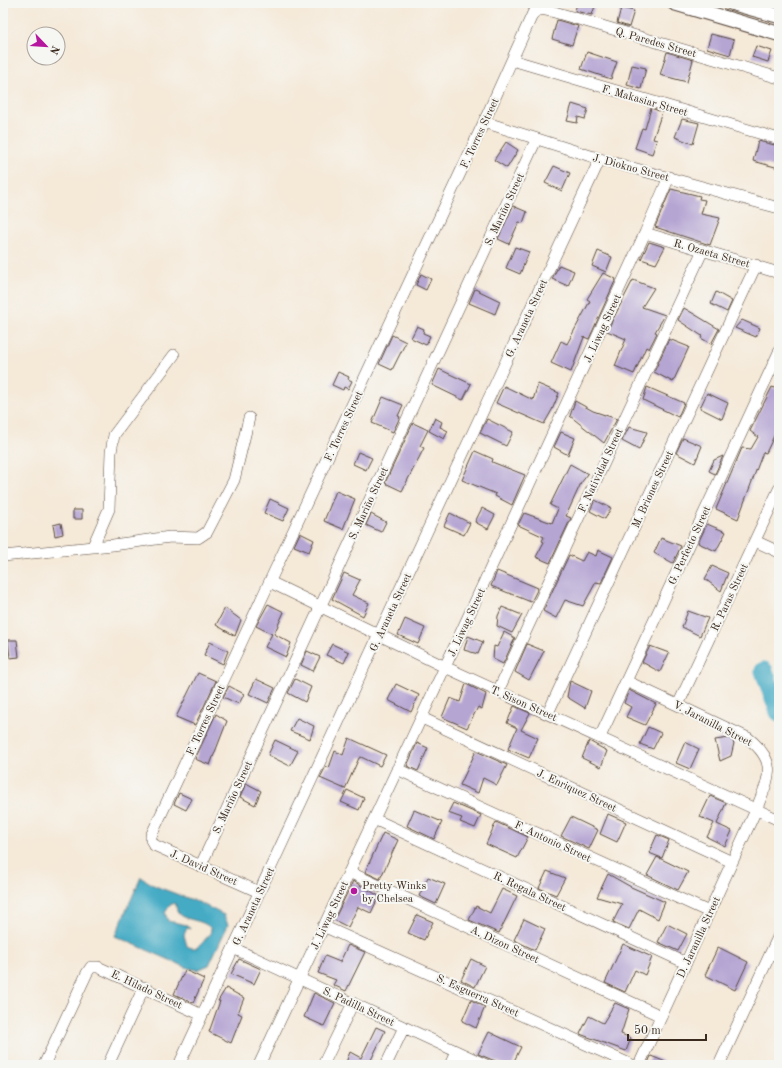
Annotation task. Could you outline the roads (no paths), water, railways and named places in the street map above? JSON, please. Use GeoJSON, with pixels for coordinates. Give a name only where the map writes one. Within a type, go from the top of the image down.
{"type":"FeatureCollection","features":[{"type":"Feature","properties":{"kind":"main road"},"geometry":{"type":"LineString","coordinates":[[674,3],[779,34]]}},
{"type":"Feature","properties":{"kind":"main road"},"geometry":{"type":"LineString","coordinates":[[732,3],[779,16]]}},
{"type":"Feature","properties":{"kind":"street","name":"Q. Paredes Street"},"geometry":{"type":"LineString","coordinates":[[533,12],[541,9],[779,78]]}},
{"type":"Feature","properties":{"kind":"street","name":"F. Torres Street"},"geometry":{"type":"LineString","coordinates":[[151,840],[152,832],[484,122],[533,12]]}},
{"type":"Feature","properties":{"kind":"street","name":"F. Makasiar Street"},"geometry":{"type":"LineString","coordinates":[[512,60],[779,139]]}},
{"type":"Feature","properties":{"kind":"street","name":"J. Diokno Street"},"geometry":{"type":"LineString","coordinates":[[484,122],[536,140],[600,159],[779,208]]}},
{"type":"Feature","properties":{"kind":"street","name":"S. Mariño Street"},"geometry":{"type":"LineString","coordinates":[[201,865],[536,140]]}},
{"type":"Feature","properties":{"kind":"street","name":"G. Araneta Street"},"geometry":{"type":"LineString","coordinates":[[179,1065],[600,159]]}},
{"type":"Feature","properties":{"kind":"street","name":"J. Liwag Street"},"geometry":{"type":"LineString","coordinates":[[259,1065],[422,718],[645,233],[669,177]]}},
{"type":"Feature","properties":{"kind":"street","name":"R. Ozaeta Street"},"geometry":{"type":"LineString","coordinates":[[645,233],[779,273]]}},
{"type":"Feature","properties":{"kind":"street","name":"F. Natividad Street"},"geometry":{"type":"LineString","coordinates":[[498,691],[702,250]]}},
{"type":"Feature","properties":{"kind":"street","name":"M. Briones Street"},"geometry":{"type":"LineString","coordinates":[[548,713],[756,265]]}},
{"type":"Feature","properties":{"kind":"street","name":"G. Perfecto Street"},"geometry":{"type":"LineString","coordinates":[[600,737],[779,352]]}},
{"type":"Feature","properties":{"kind":"street"},"geometry":{"type":"LineString","coordinates":[[93,546],[109,509],[111,452],[114,435],[174,355]]}},
{"type":"Feature","properties":{"kind":"street"},"geometry":{"type":"LineString","coordinates":[[3,556],[170,537],[198,538],[203,536],[207,532],[234,480],[249,418]]}},
{"type":"Feature","properties":{"kind":"street","name":"R. Paras Street"},"geometry":{"type":"LineString","coordinates":[[678,705],[779,489]]}},
{"type":"Feature","properties":{"kind":"street"},"geometry":{"type":"LineString","coordinates":[[755,541],[779,552]]}},
{"type":"Feature","properties":{"kind":"street","name":"T. Sison Street"},"geometry":{"type":"LineString","coordinates":[[270,582],[445,667],[779,820]]}},
{"type":"Feature","properties":{"kind":"street","name":"V. Jaranilla Street"},"geometry":{"type":"LineString","coordinates":[[626,681],[748,738],[767,757],[769,770],[767,784],[756,810]]}},
{"type":"Feature","properties":{"kind":"street","name":"J. Enriquez Street"},"geometry":{"type":"LineString","coordinates":[[422,718],[732,862]]}},
{"type":"Feature","properties":{"kind":"street","name":"F. Antonio Street"},"geometry":{"type":"LineString","coordinates":[[398,769],[709,912]]}},
{"type":"Feature","properties":{"kind":"street","name":"D. Jaranilla Street"},"geometry":{"type":"LineString","coordinates":[[639,1065],[756,810]]}},
{"type":"Feature","properties":{"kind":"street","name":"R. Regala Street"},"geometry":{"type":"LineString","coordinates":[[374,819],[686,963]]}},
{"type":"Feature","properties":{"kind":"street","name":"J. David Street"},"geometry":{"type":"LineString","coordinates":[[151,840],[154,845],[259,892]]}},
{"type":"Feature","properties":{"kind":"street","name":"A. Dizon Street"},"geometry":{"type":"LineString","coordinates":[[349,872],[661,1016]]}},
{"type":"Feature","properties":{"kind":"street","name":"S. Esguerra Street"},"geometry":{"type":"LineString","coordinates":[[323,926],[632,1065]]}},
{"type":"Feature","properties":{"kind":"street"},"geometry":{"type":"LineString","coordinates":[[719,1065],[779,935]]}},
{"type":"Feature","properties":{"kind":"street","name":"S. Padilla Street"},"geometry":{"type":"LineString","coordinates":[[233,948],[486,1065]]}},
{"type":"Feature","properties":{"kind":"street","name":"E. Hilado Street"},"geometry":{"type":"LineString","coordinates":[[44,1065],[91,967],[98,967],[202,1015]]}},
{"type":"Feature","properties":{"kind":"street"},"geometry":{"type":"LineString","coordinates":[[108,1065],[144,987]]}},
{"type":"Feature","properties":{"kind":"street"},"geometry":{"type":"LineString","coordinates":[[323,1065],[353,1003]]}},
{"type":"Feature","properties":{"kind":"street"},"geometry":{"type":"LineString","coordinates":[[386,1065],[404,1027]]}},
{"type":"Feature","properties":{"kind":"street"},"geometry":{"type":"LineString","coordinates":[[450,1065],[456,1052]]}},
{"type":"Feature","properties":{"kind":"water"},"geometry":{"type":"Polygon","coordinates":[[[141,877],[155,886],[198,902],[224,915],[228,925],[209,965],[197,970],[188,968],[115,936],[141,877]],[[175,903],[170,905],[165,913],[168,921],[187,925],[190,929],[187,928],[184,935],[187,946],[191,948],[198,947],[210,935],[211,929],[203,923],[181,915],[177,911],[175,903]]]}},
{"type":"Feature","properties":{"kind":"waterway"},"geometry":{"type":"LineString","coordinates":[[764,671],[779,712]]}},
{"type":"Feature","properties":{"kind":"place","name":"Pretty Winks by Chelsea"},"geometry":{"type":"Point","coordinates":[354,891]}}]}
